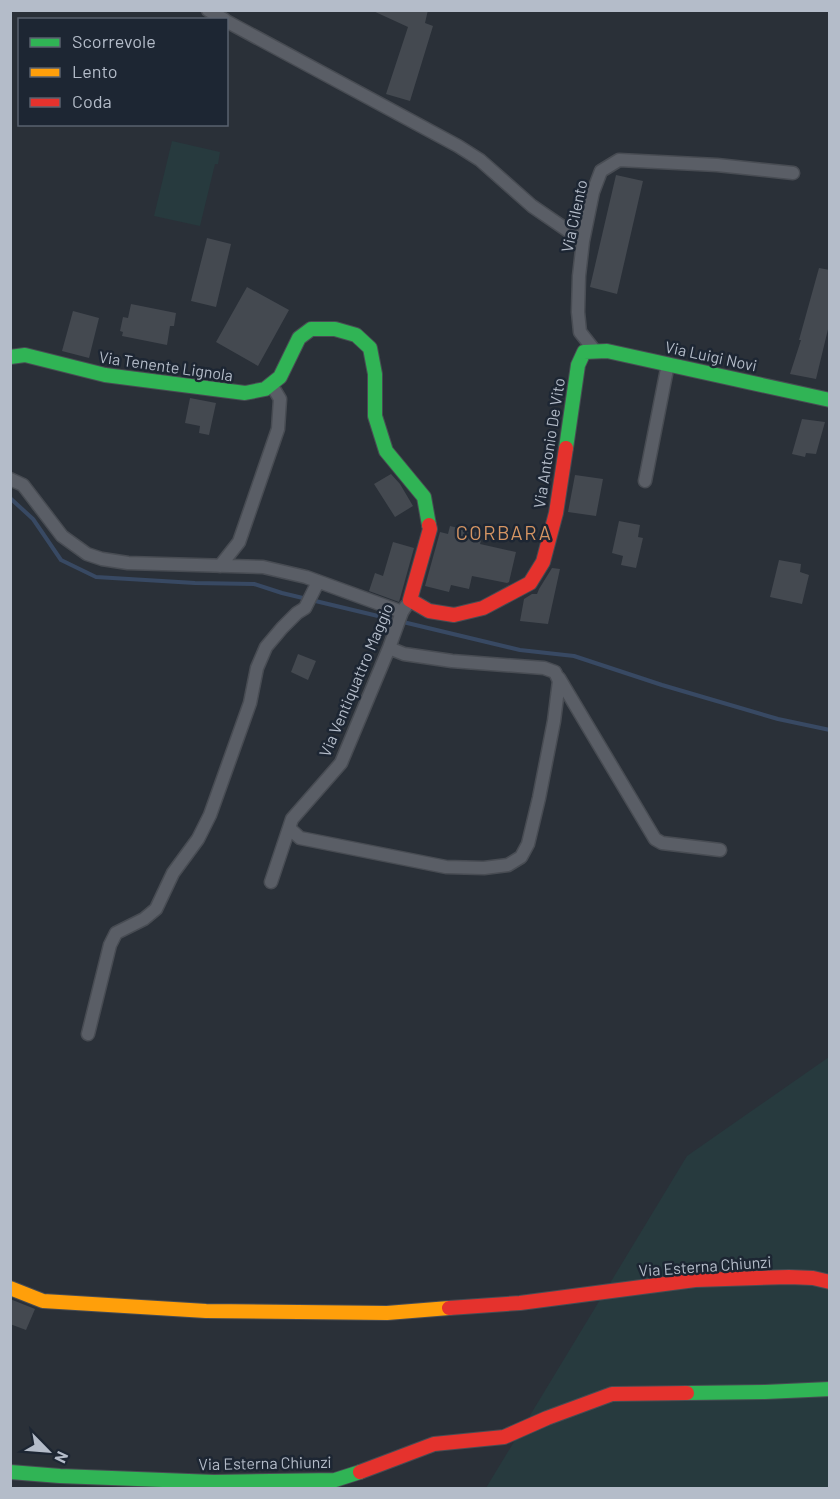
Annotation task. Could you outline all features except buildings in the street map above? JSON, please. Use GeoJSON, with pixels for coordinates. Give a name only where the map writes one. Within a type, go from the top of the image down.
{"type":"FeatureCollection","features":[{"type":"Feature","properties":{"kind":"main road"},"geometry":{"type":"LineString","coordinates":[[271,384],[280,376],[299,338],[311,329],[334,329],[356,335],[370,348],[375,374],[375,416],[386,451],[424,497],[430,529],[410,600]]}},
{"type":"Feature","properties":{"kind":"main road","name":"Via Luigi Novi"},"geometry":{"type":"LineString","coordinates":[[589,352],[607,351],[830,400]]}},
{"type":"Feature","properties":{"kind":"main road","name":"Via Antonio De Vito"},"geometry":{"type":"LineString","coordinates":[[410,600],[429,611],[454,615],[483,608],[530,584],[543,562],[556,513],[578,365],[589,352]]}},
{"type":"Feature","properties":{"kind":"main road","name":"Via Tenente Lignola"},"geometry":{"type":"LineString","coordinates":[[10,357],[26,355],[105,375],[245,393],[265,389],[271,384]]}},
{"type":"Feature","properties":{"kind":"main road","name":"Via Esterna Chiunzi"},"geometry":{"type":"LineString","coordinates":[[10,1288],[44,1301],[206,1311],[387,1313],[520,1303],[696,1280],[789,1277],[813,1278],[830,1282]]}},
{"type":"Feature","properties":{"kind":"main road","name":"Via Esterna Chiunzi"},"geometry":{"type":"LineString","coordinates":[[10,1472],[214,1482],[335,1480],[434,1444],[504,1437],[612,1394],[830,1389]]}},
{"type":"Feature","properties":{"kind":"street"},"geometry":{"type":"LineString","coordinates":[[208,10],[222,18]]}},
{"type":"Feature","properties":{"kind":"street"},"geometry":{"type":"LineString","coordinates":[[228,21],[458,146],[480,160],[532,206],[583,241]]}},
{"type":"Feature","properties":{"kind":"street","name":"Via Cilento"},"geometry":{"type":"LineString","coordinates":[[589,352],[579,332],[579,276],[583,241],[593,192],[601,171],[619,160],[717,165],[793,173]]}},
{"type":"Feature","properties":{"kind":"street"},"geometry":{"type":"LineString","coordinates":[[645,481],[668,364]]}},
{"type":"Feature","properties":{"kind":"street"},"geometry":{"type":"LineString","coordinates":[[220,566],[239,542],[278,429],[280,399],[271,384]]}},
{"type":"Feature","properties":{"kind":"street"},"geometry":{"type":"LineString","coordinates":[[10,479],[23,485],[62,536],[87,554],[128,563],[263,567],[295,574],[402,612]]}},
{"type":"Feature","properties":{"kind":"street"},"geometry":{"type":"LineString","coordinates":[[88,1034],[110,945],[116,933],[144,919],[156,909],[173,873],[198,839],[214,804],[250,702],[257,668],[266,647],[297,613],[305,608],[318,582]]}},
{"type":"Feature","properties":{"kind":"street","name":"Via Ventiquattro Maggio"},"geometry":{"type":"LineString","coordinates":[[272,882],[292,819],[341,763],[402,612],[410,600]]}},
{"type":"Feature","properties":{"kind":"street"},"geometry":{"type":"LineString","coordinates":[[388,648],[404,654],[452,661],[544,668],[557,676],[655,839],[662,843],[720,850]]}},
{"type":"Feature","properties":{"kind":"street"},"geometry":{"type":"LineString","coordinates":[[289,828],[300,838],[446,867],[484,868],[508,865],[521,857],[528,844],[554,721],[557,676]]}},
{"type":"Feature","properties":{"kind":"green space"},"geometry":{"type":"Polygon","coordinates":[[[172,141],[220,152],[200,226],[154,216],[172,141]]]}},
{"type":"Feature","properties":{"kind":"green space"},"geometry":{"type":"Polygon","coordinates":[[[829,1057],[829,1488],[486,1488],[687,1156],[829,1057]]]}},
{"type":"Feature","properties":{"kind":"waterway"},"geometry":{"type":"LineString","coordinates":[[10,498],[33,519],[61,560],[96,577],[254,584],[282,593],[520,650],[574,656],[778,719],[830,730]]}},
{"type":"Feature","properties":{"kind":"traffic: fast"},"geometry":{"type":"LineString","coordinates":[[10,357],[25,355],[105,375],[245,393],[265,389],[280,377],[299,338],[311,329],[335,329],[356,335],[370,348],[375,374],[375,416],[386,451],[424,497],[429,525]]}},
{"type":"Feature","properties":{"kind":"traffic: fast"},"geometry":{"type":"LineString","coordinates":[[566,448],[578,365],[584,352],[607,351],[830,400]]}},
{"type":"Feature","properties":{"kind":"traffic: fast"},"geometry":{"type":"LineString","coordinates":[[687,1393],[830,1389]]}},
{"type":"Feature","properties":{"kind":"traffic: fast"},"geometry":{"type":"LineString","coordinates":[[10,1472],[214,1482],[335,1480],[360,1472]]}},
{"type":"Feature","properties":{"kind":"traffic: slow"},"geometry":{"type":"LineString","coordinates":[[10,1288],[43,1301],[206,1311],[387,1313],[449,1308]]}},
{"type":"Feature","properties":{"kind":"traffic: jam"},"geometry":{"type":"LineString","coordinates":[[429,525],[430,529],[410,600],[429,611],[454,615],[483,608],[530,583],[543,562],[556,513],[566,448]]}},
{"type":"Feature","properties":{"kind":"traffic: jam"},"geometry":{"type":"LineString","coordinates":[[449,1308],[520,1303],[695,1280],[789,1277],[813,1278],[830,1282]]}},
{"type":"Feature","properties":{"kind":"traffic: jam"},"geometry":{"type":"LineString","coordinates":[[360,1472],[434,1444],[504,1437],[612,1394],[687,1393]]}},
{"type":"Feature","properties":{"kind":"district","name":"CORBARA"},"geometry":{"type":"Point","coordinates":[504,533]}}]}
